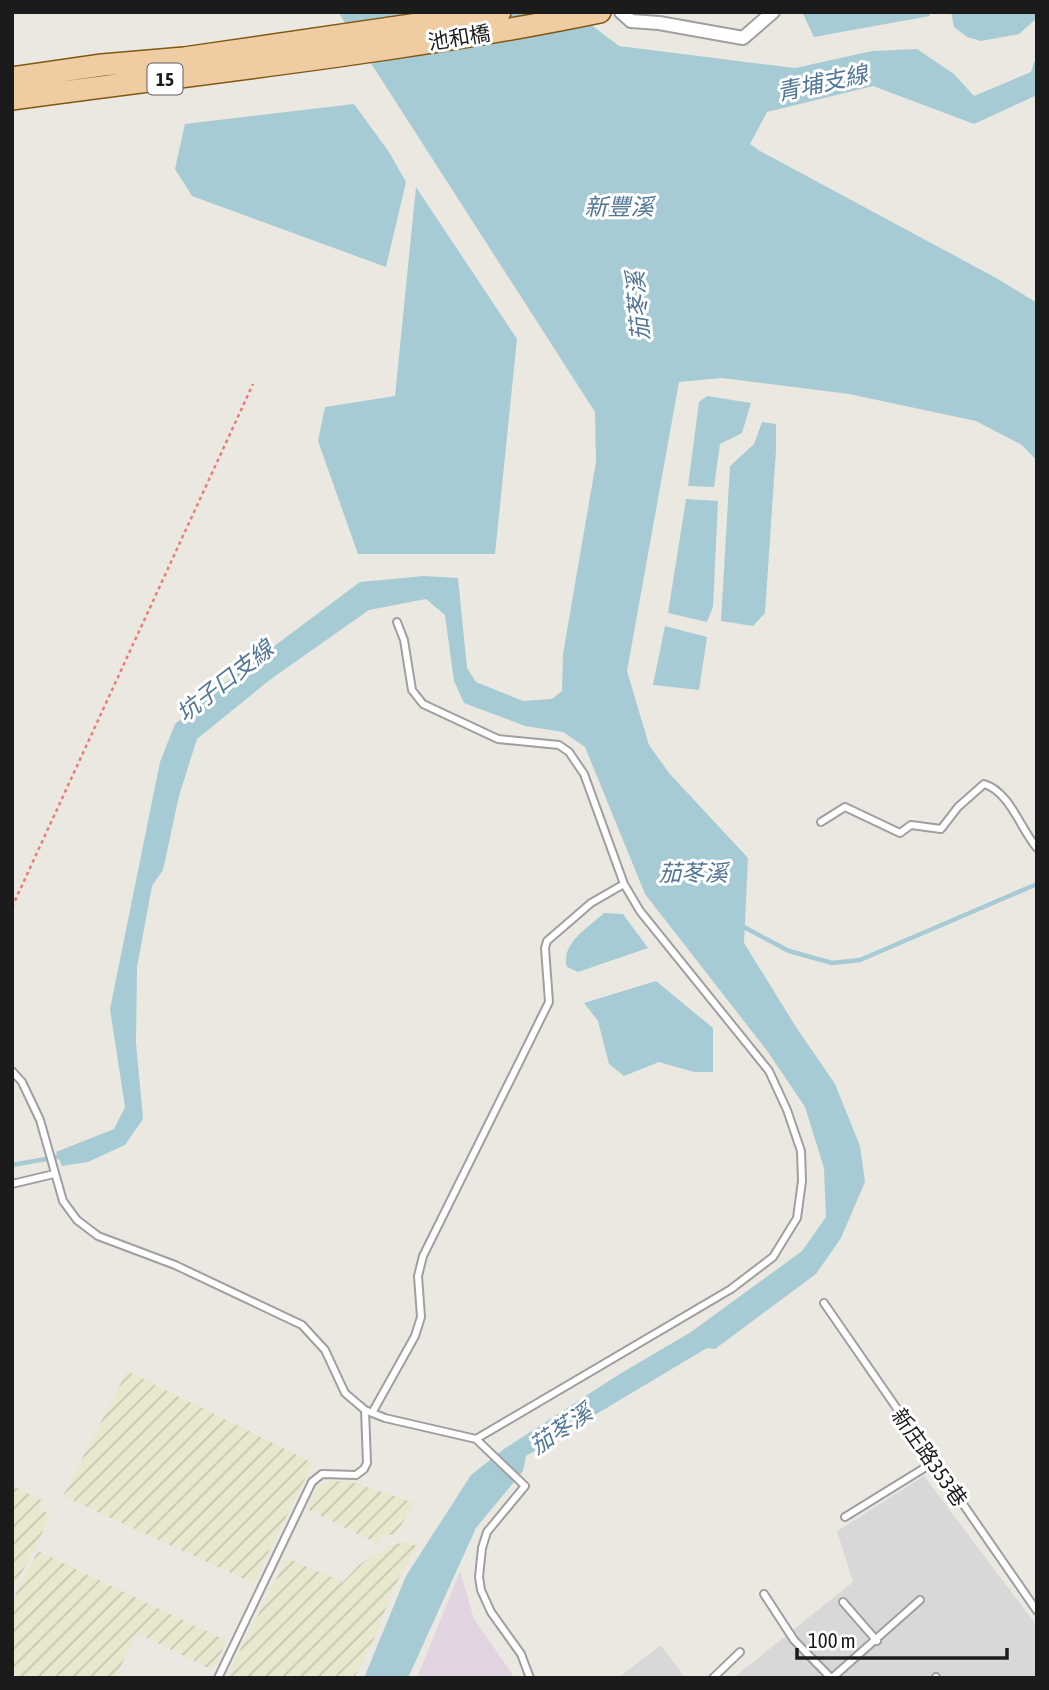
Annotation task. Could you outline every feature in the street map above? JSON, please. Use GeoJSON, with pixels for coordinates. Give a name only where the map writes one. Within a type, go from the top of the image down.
{"type":"FeatureCollection","features":[{"type":"Feature","properties":{"kind":"main road","name":"池和橋"},"geometry":{"type":"LineString","coordinates":[[314,50],[500,12]]}},
{"type":"Feature","properties":{"kind":"main road","name":"池和橋"},"geometry":{"type":"LineString","coordinates":[[314,50],[540,24],[600,12]]}},
{"type":"Feature","properties":{"kind":"main road","name":"15"},"geometry":{"type":"LineString","coordinates":[[12,78],[102,65],[314,50]]}},
{"type":"Feature","properties":{"kind":"main road","name":"15"},"geometry":{"type":"LineString","coordinates":[[12,99],[314,50]]}},
{"type":"Feature","properties":{"kind":"street"},"geometry":{"type":"LineString","coordinates":[[621,12],[631,21],[659,23],[743,38],[773,12]]}},
{"type":"Feature","properties":{"kind":"lane"},"geometry":{"type":"LineString","coordinates":[[397,622],[404,640],[412,690],[423,704],[498,739],[559,745],[569,752],[584,774],[624,884],[657,934],[769,1072],[787,1110],[801,1150],[802,1181],[797,1218],[773,1257],[731,1289],[477,1439]]}},
{"type":"Feature","properties":{"kind":"lane"},"geometry":{"type":"LineString","coordinates":[[821,822],[845,807],[900,832],[911,825],[940,829],[958,807],[984,785],[993,787],[1005,799],[1037,848]]}},
{"type":"Feature","properties":{"kind":"lane"},"geometry":{"type":"LineString","coordinates":[[218,1678],[312,1482],[322,1474],[356,1475],[367,1463],[368,1411],[415,1336],[421,1317],[418,1276],[423,1256],[549,1002],[545,948],[547,941],[591,903],[624,884]]}},
{"type":"Feature","properties":{"kind":"lane"},"geometry":{"type":"LineString","coordinates":[[12,1071],[22,1082],[40,1120],[63,1201],[77,1220],[98,1236],[176,1265],[302,1325],[325,1350],[345,1393],[368,1411],[385,1418],[477,1439],[525,1486],[487,1532],[482,1548],[479,1577],[481,1590],[491,1612],[521,1654],[530,1678]]}},
{"type":"Feature","properties":{"kind":"lane"},"geometry":{"type":"LineString","coordinates":[[12,1184],[54,1174]]}},
{"type":"Feature","properties":{"kind":"lane","name":"新庄路353巷"},"geometry":{"type":"LineString","coordinates":[[824,1303],[1037,1611]]}},
{"type":"Feature","properties":{"kind":"lane"},"geometry":{"type":"LineString","coordinates":[[845,1517],[934,1462]]}},
{"type":"Feature","properties":{"kind":"lane"},"geometry":{"type":"LineString","coordinates":[[764,1594],[794,1640],[831,1678],[920,1600]]}},
{"type":"Feature","properties":{"kind":"lane"},"geometry":{"type":"LineString","coordinates":[[843,1602],[877,1640]]}},
{"type":"Feature","properties":{"kind":"lane"},"geometry":{"type":"LineString","coordinates":[[713,1678],[740,1653]]}},
{"type":"Feature","properties":{"kind":"path"},"geometry":{"type":"LineString","coordinates":[[12,907],[253,384]]}},
{"type":"Feature","properties":{"kind":"shaded area"},"geometry":{"type":"Polygon","coordinates":[[[924,1476],[1037,1626],[1037,1678],[733,1678],[853,1582],[837,1531],[924,1476]]]}},
{"type":"Feature","properties":{"kind":"shaded area"},"geometry":{"type":"Polygon","coordinates":[[[460,1571],[474,1619],[515,1678],[417,1678],[460,1571]]]}},
{"type":"Feature","properties":{"kind":"shaded area"},"geometry":{"type":"Polygon","coordinates":[[[661,1645],[685,1678],[618,1678],[661,1645]]]}},
{"type":"Feature","properties":{"kind":"green space"},"geometry":{"type":"Polygon","coordinates":[[[127,1371],[313,1463],[253,1583],[63,1496],[127,1371]]]}},
{"type":"Feature","properties":{"kind":"green space"},"geometry":{"type":"Polygon","coordinates":[[[332,1481],[352,1482],[414,1503],[396,1534],[380,1536],[378,1544],[307,1509],[319,1485],[332,1481]]]}},
{"type":"Feature","properties":{"kind":"green space"},"geometry":{"type":"Polygon","coordinates":[[[12,1485],[43,1501],[38,1508],[51,1515],[12,1592],[12,1485]]]}},
{"type":"Feature","properties":{"kind":"green space"},"geometry":{"type":"Polygon","coordinates":[[[410,1541],[417,1547],[395,1585],[373,1641],[354,1678],[226,1678],[287,1558],[343,1582],[359,1565],[388,1546],[410,1541]]]}},
{"type":"Feature","properties":{"kind":"green space"},"geometry":{"type":"Polygon","coordinates":[[[38,1551],[227,1641],[212,1670],[137,1633],[117,1674],[123,1678],[12,1678],[12,1602],[38,1551]]]}},
{"type":"Feature","properties":{"kind":"water"},"geometry":{"type":"Polygon","coordinates":[[[338,12],[574,12],[619,46],[795,68],[872,51],[917,49],[954,74],[974,96],[1031,72],[1034,62],[1037,61],[1037,95],[974,124],[873,86],[767,112],[750,144],[1037,303],[1037,461],[1022,445],[976,421],[849,394],[722,378],[679,382],[627,671],[649,745],[669,773],[748,858],[744,943],[835,1084],[860,1146],[865,1182],[841,1238],[816,1274],[715,1349],[707,1348],[526,1456],[523,1471],[476,1528],[408,1678],[364,1678],[406,1576],[471,1475],[504,1449],[618,1375],[691,1332],[802,1251],[826,1217],[824,1168],[805,1107],[768,1052],[645,894],[585,747],[563,732],[525,726],[464,703],[454,681],[445,615],[426,599],[369,610],[271,679],[197,739],[179,796],[163,870],[152,886],[137,967],[136,1043],[143,1119],[125,1145],[88,1162],[62,1166],[56,1152],[114,1129],[125,1107],[110,1009],[160,762],[175,724],[210,694],[360,582],[424,576],[458,578],[467,668],[476,682],[523,701],[552,699],[562,691],[563,654],[596,462],[595,412],[338,12]]]}},
{"type":"Feature","properties":{"kind":"water"},"geometry":{"type":"Polygon","coordinates":[[[802,12],[929,12],[930,16],[814,37],[802,12]]]}},
{"type":"Feature","properties":{"kind":"water"},"geometry":{"type":"Polygon","coordinates":[[[951,12],[1037,12],[1037,18],[1019,34],[981,41],[967,37],[954,27],[951,12]]]}},
{"type":"Feature","properties":{"kind":"water"},"geometry":{"type":"Polygon","coordinates":[[[354,104],[389,152],[406,182],[386,267],[192,196],[175,169],[185,124],[354,104]]]}},
{"type":"Feature","properties":{"kind":"water"},"geometry":{"type":"Polygon","coordinates":[[[416,187],[517,339],[495,554],[358,554],[318,441],[325,407],[395,396],[416,187]]]}},
{"type":"Feature","properties":{"kind":"water"},"geometry":{"type":"Polygon","coordinates":[[[707,396],[751,403],[742,433],[720,444],[714,487],[688,486],[699,402],[707,396]]]}},
{"type":"Feature","properties":{"kind":"water"},"geometry":{"type":"Polygon","coordinates":[[[762,422],[776,424],[776,450],[765,613],[753,626],[721,621],[730,466],[754,444],[762,422]]]}},
{"type":"Feature","properties":{"kind":"water"},"geometry":{"type":"Polygon","coordinates":[[[686,499],[718,501],[713,607],[707,622],[668,613],[686,499]]]}},
{"type":"Feature","properties":{"kind":"water"},"geometry":{"type":"Polygon","coordinates":[[[665,626],[707,637],[699,690],[653,685],[665,626]]]}},
{"type":"Feature","properties":{"kind":"water"},"geometry":{"type":"Polygon","coordinates":[[[604,913],[623,914],[648,948],[578,972],[567,967],[566,959],[572,943],[604,913]]]}},
{"type":"Feature","properties":{"kind":"water"},"geometry":{"type":"Polygon","coordinates":[[[656,981],[713,1028],[713,1072],[694,1072],[659,1062],[624,1076],[609,1064],[598,1021],[584,1003],[656,981]]]}},
{"type":"Feature","properties":{"kind":"waterway"},"geometry":{"type":"LineString","coordinates":[[740,925],[789,951],[832,963],[860,960],[1037,884]]}},
{"type":"Feature","properties":{"kind":"waterway","name":"坑子口支線"},"geometry":{"type":"LineString","coordinates":[[12,1165],[63,1156]]}},
{"type":"Feature","properties":{"kind":"water label","name":"青埔支線"},"geometry":{"type":"Point","coordinates":[822,83]}},
{"type":"Feature","properties":{"kind":"water label","name":"新豐溪"},"geometry":{"type":"Point","coordinates":[619,207]}},
{"type":"Feature","properties":{"kind":"water label","name":"茄苳溪"},"geometry":{"type":"Point","coordinates":[638,306]}},
{"type":"Feature","properties":{"kind":"water label","name":"茄苳溪"},"geometry":{"type":"Point","coordinates":[693,873]}},
{"type":"Feature","properties":{"kind":"water label","name":"茄苳溪"},"geometry":{"type":"Point","coordinates":[561,1429]}}]}
